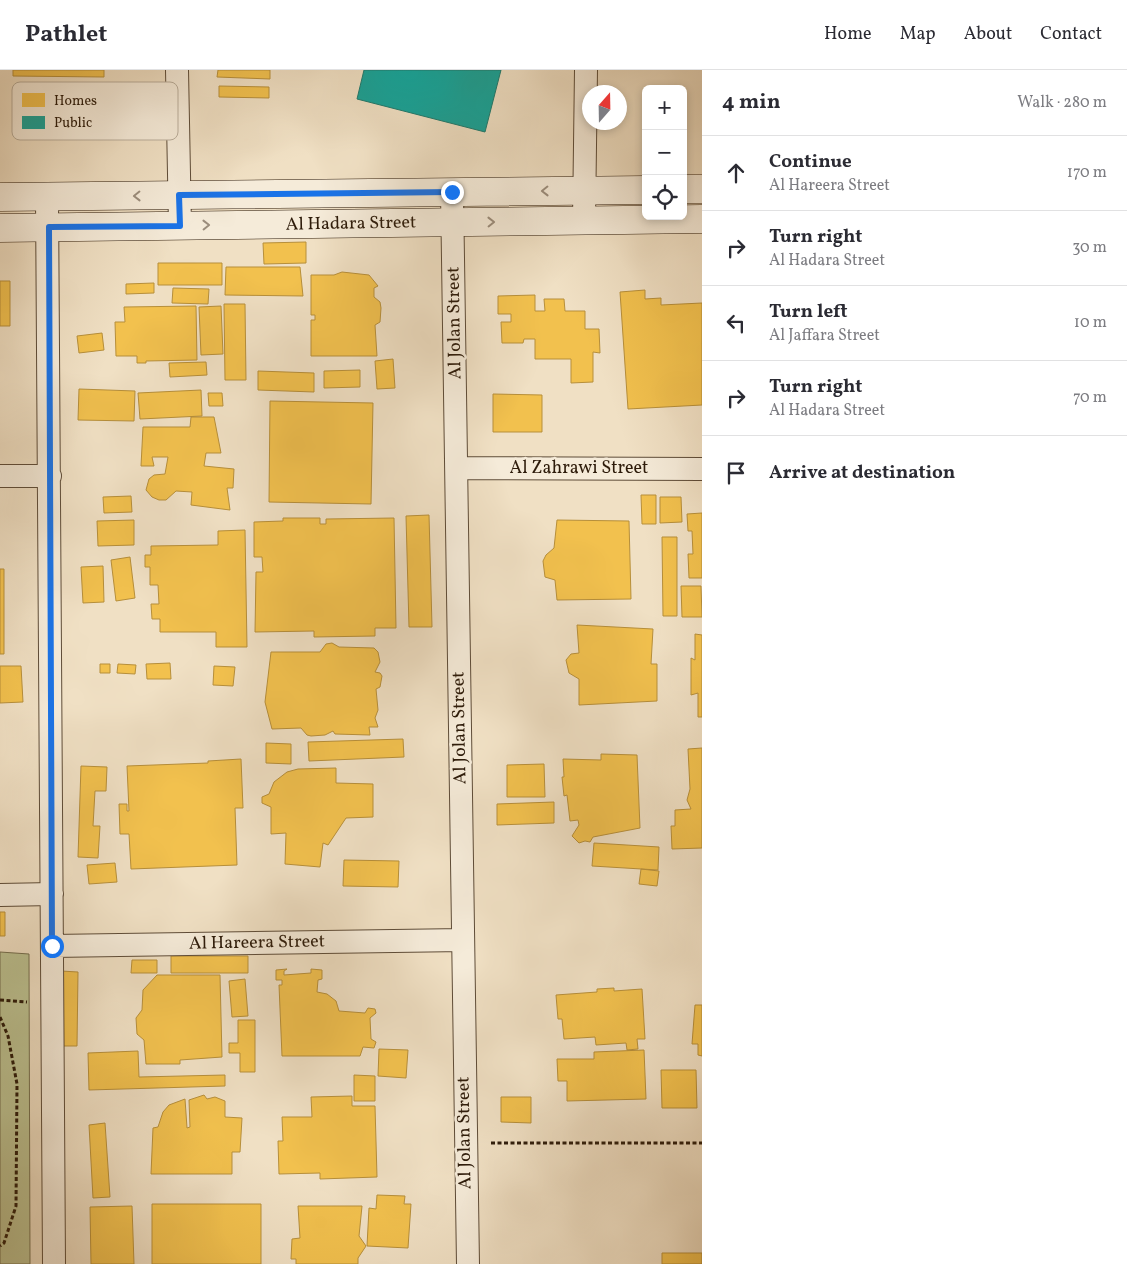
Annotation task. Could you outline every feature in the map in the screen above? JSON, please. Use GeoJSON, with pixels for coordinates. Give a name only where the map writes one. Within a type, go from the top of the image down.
{"type":"FeatureCollection","features":[{"type":"Feature","properties":{"kind":"street"},"geometry":{"type":"LineString","coordinates":[[584,220],[586,70]]}},
{"type":"Feature","properties":{"kind":"street"},"geometry":{"type":"LineString","coordinates":[[178,132],[180,226]]}},
{"type":"Feature","properties":{"kind":"street"},"geometry":{"type":"LineString","coordinates":[[687,189],[702,189]]}},
{"type":"Feature","properties":{"kind":"street","name":"Al Hadara Street"},"geometry":{"type":"LineString","coordinates":[[0,197],[642,190]]}},
{"type":"Feature","properties":{"kind":"street","name":"Al Jolan Street"},"geometry":{"type":"LineString","coordinates":[[452,192],[468,1264]]}},
{"type":"Feature","properties":{"kind":"street"},"geometry":{"type":"LineString","coordinates":[[47,197],[49,227],[54,1264]]}},
{"type":"Feature","properties":{"kind":"street","name":"Al Hadara Street"},"geometry":{"type":"LineString","coordinates":[[0,228],[702,219]]}},
{"type":"Feature","properties":{"kind":"street","name":"Al Zahrawi Street"},"geometry":{"type":"LineString","coordinates":[[456,468],[702,469]]}},
{"type":"Feature","properties":{"kind":"street"},"geometry":{"type":"LineString","coordinates":[[0,476],[50,476]]}},
{"type":"Feature","properties":{"kind":"street"},"geometry":{"type":"LineString","coordinates":[[0,895],[52,894]]}},
{"type":"Feature","properties":{"kind":"street","name":"Al Hareera Street"},"geometry":{"type":"LineString","coordinates":[[52,946],[463,940]]}},
{"type":"Feature","properties":{"kind":"path"},"geometry":{"type":"LineString","coordinates":[[0,1017],[8,1036],[17,1084],[16,1206],[4,1243],[0,1246]]}},
{"type":"Feature","properties":{"kind":"path"},"geometry":{"type":"LineString","coordinates":[[465,1144],[702,1143]]}},
{"type":"Feature","properties":{"kind":"green space"},"geometry":{"type":"Polygon","coordinates":[[[0,952],[29,954],[30,1264],[0,1264],[0,952]]]}},
{"type":"Feature","properties":{"kind":"building: Homes"},"geometry":{"type":"Polygon","coordinates":[[[13,70],[104,70],[104,77],[13,76],[13,70]]]}},
{"type":"Feature","properties":{"kind":"building: Homes"},"geometry":{"type":"Polygon","coordinates":[[[218,70],[270,70],[270,79],[217,77],[218,70]]]}},
{"type":"Feature","properties":{"kind":"building: Homes"},"geometry":{"type":"Polygon","coordinates":[[[219,86],[269,87],[269,98],[219,97],[219,86]]]}},
{"type":"Feature","properties":{"kind":"building: Homes"},"geometry":{"type":"Polygon","coordinates":[[[306,242],[306,263],[264,264],[263,243],[306,242]]]}},
{"type":"Feature","properties":{"kind":"building: Homes"},"geometry":{"type":"Polygon","coordinates":[[[158,263],[222,263],[222,285],[158,285],[158,263]]]}},
{"type":"Feature","properties":{"kind":"building: Homes"},"geometry":{"type":"Polygon","coordinates":[[[226,267],[300,267],[303,296],[225,295],[226,267]]]}},
{"type":"Feature","properties":{"kind":"building: Homes"},"geometry":{"type":"Polygon","coordinates":[[[342,272],[369,275],[378,286],[374,288],[374,297],[380,302],[381,308],[380,322],[375,325],[377,356],[311,356],[311,320],[315,320],[315,315],[311,315],[311,275],[334,275],[342,272]]]}},
{"type":"Feature","properties":{"kind":"building: Homes"},"geometry":{"type":"Polygon","coordinates":[[[0,281],[10,281],[10,326],[0,326],[0,281]]]}},
{"type":"Feature","properties":{"kind":"building: Homes"},"geometry":{"type":"Polygon","coordinates":[[[154,283],[154,293],[126,294],[126,284],[154,283]]]}},
{"type":"Feature","properties":{"kind":"building: Homes"},"geometry":{"type":"Polygon","coordinates":[[[173,288],[209,289],[208,304],[172,303],[173,288]]]}},
{"type":"Feature","properties":{"kind":"building: Homes"},"geometry":{"type":"Polygon","coordinates":[[[645,290],[645,299],[661,298],[661,305],[702,303],[702,405],[628,409],[620,292],[645,290]]]}},
{"type":"Feature","properties":{"kind":"building: Homes"},"geometry":{"type":"Polygon","coordinates":[[[535,295],[535,311],[545,311],[544,299],[564,299],[565,311],[585,311],[585,329],[599,329],[600,353],[593,352],[593,382],[571,383],[571,359],[535,359],[535,339],[524,339],[523,343],[502,343],[501,322],[511,322],[511,314],[498,314],[498,296],[535,295]]]}},
{"type":"Feature","properties":{"kind":"building: Homes"},"geometry":{"type":"Polygon","coordinates":[[[224,304],[245,304],[246,380],[225,380],[224,304]]]}},
{"type":"Feature","properties":{"kind":"building: Homes"},"geometry":{"type":"Polygon","coordinates":[[[196,306],[197,360],[146,361],[146,363],[137,363],[137,356],[116,356],[115,322],[125,322],[124,307],[196,306]]]}},
{"type":"Feature","properties":{"kind":"building: Homes"},"geometry":{"type":"Polygon","coordinates":[[[221,306],[223,354],[201,355],[199,307],[221,306]]]}},
{"type":"Feature","properties":{"kind":"building: Homes"},"geometry":{"type":"Polygon","coordinates":[[[102,333],[104,350],[79,353],[77,336],[102,333]]]}},
{"type":"Feature","properties":{"kind":"building: Homes"},"geometry":{"type":"Polygon","coordinates":[[[393,359],[395,388],[377,389],[375,361],[393,359]]]}},
{"type":"Feature","properties":{"kind":"building: Homes"},"geometry":{"type":"Polygon","coordinates":[[[206,362],[207,375],[170,377],[169,363],[206,362]]]}},
{"type":"Feature","properties":{"kind":"building: Homes"},"geometry":{"type":"Polygon","coordinates":[[[360,370],[360,387],[324,388],[324,371],[360,370]]]}},
{"type":"Feature","properties":{"kind":"building: Homes"},"geometry":{"type":"Polygon","coordinates":[[[258,371],[314,373],[314,392],[258,390],[258,371]]]}},
{"type":"Feature","properties":{"kind":"building: Homes"},"geometry":{"type":"Polygon","coordinates":[[[79,389],[135,391],[134,421],[78,420],[79,389]]]}},
{"type":"Feature","properties":{"kind":"building: Homes"},"geometry":{"type":"Polygon","coordinates":[[[201,390],[202,416],[140,419],[138,393],[201,390]]]}},
{"type":"Feature","properties":{"kind":"building: Homes"},"geometry":{"type":"Polygon","coordinates":[[[208,393],[222,393],[223,406],[209,406],[208,393]]]}},
{"type":"Feature","properties":{"kind":"building: Homes"},"geometry":{"type":"Polygon","coordinates":[[[493,394],[542,395],[542,432],[493,432],[493,394]]]}},
{"type":"Feature","properties":{"kind":"building: Homes"},"geometry":{"type":"Polygon","coordinates":[[[270,401],[373,403],[371,504],[269,502],[270,401]]]}},
{"type":"Feature","properties":{"kind":"building: Homes"},"geometry":{"type":"Polygon","coordinates":[[[191,417],[214,417],[221,453],[206,453],[204,466],[234,469],[233,488],[227,488],[230,510],[191,505],[192,492],[176,491],[166,500],[159,500],[152,497],[146,490],[149,479],[154,475],[165,474],[168,457],[152,457],[154,466],[141,466],[143,427],[190,427],[191,417]]]}},
{"type":"Feature","properties":{"kind":"building: Homes"},"geometry":{"type":"Polygon","coordinates":[[[641,495],[656,495],[656,524],[642,524],[641,495]]]}},
{"type":"Feature","properties":{"kind":"building: Homes"},"geometry":{"type":"Polygon","coordinates":[[[131,496],[132,512],[104,513],[103,497],[131,496]]]}},
{"type":"Feature","properties":{"kind":"building: Homes"},"geometry":{"type":"Polygon","coordinates":[[[660,497],[681,497],[682,522],[660,523],[660,497]]]}},
{"type":"Feature","properties":{"kind":"building: Homes"},"geometry":{"type":"Polygon","coordinates":[[[702,513],[702,578],[689,578],[688,554],[693,554],[692,531],[688,531],[687,514],[702,513]]]}},
{"type":"Feature","properties":{"kind":"building: Homes"},"geometry":{"type":"Polygon","coordinates":[[[429,515],[432,627],[409,627],[406,516],[429,515]]]}},
{"type":"Feature","properties":{"kind":"building: Homes"},"geometry":{"type":"Polygon","coordinates":[[[283,518],[320,518],[320,524],[326,524],[326,519],[394,518],[396,628],[375,628],[375,636],[314,637],[314,631],[255,632],[256,572],[263,572],[262,557],[254,557],[254,522],[283,521],[283,518]]]}},
{"type":"Feature","properties":{"kind":"building: Homes"},"geometry":{"type":"Polygon","coordinates":[[[134,520],[134,545],[98,546],[97,521],[134,520]]]}},
{"type":"Feature","properties":{"kind":"building: Homes"},"geometry":{"type":"Polygon","coordinates":[[[557,520],[629,521],[631,599],[557,600],[555,580],[545,577],[543,561],[546,555],[554,548],[557,520]]]}},
{"type":"Feature","properties":{"kind":"building: Homes"},"geometry":{"type":"Polygon","coordinates":[[[245,530],[247,647],[216,647],[216,632],[160,632],[160,619],[152,619],[151,604],[159,604],[158,585],[150,585],[150,567],[145,567],[145,555],[151,555],[151,546],[218,545],[218,531],[245,530]]]}},
{"type":"Feature","properties":{"kind":"building: Homes"},"geometry":{"type":"Polygon","coordinates":[[[662,537],[677,537],[677,616],[663,616],[662,537]]]}},
{"type":"Feature","properties":{"kind":"building: Homes"},"geometry":{"type":"Polygon","coordinates":[[[130,557],[135,598],[116,601],[111,560],[130,557]]]}},
{"type":"Feature","properties":{"kind":"building: Homes"},"geometry":{"type":"Polygon","coordinates":[[[103,566],[104,602],[83,603],[81,567],[103,566]]]}},
{"type":"Feature","properties":{"kind":"building: Homes"},"geometry":{"type":"Polygon","coordinates":[[[0,569],[4,569],[4,654],[0,654],[0,569]]]}},
{"type":"Feature","properties":{"kind":"building: Homes"},"geometry":{"type":"Polygon","coordinates":[[[681,586],[701,586],[702,617],[682,617],[681,586]]]}},
{"type":"Feature","properties":{"kind":"building: Homes"},"geometry":{"type":"Polygon","coordinates":[[[577,625],[653,629],[651,664],[657,664],[657,701],[579,705],[579,679],[569,673],[566,660],[571,654],[579,653],[577,625]]]}},
{"type":"Feature","properties":{"kind":"building: Homes"},"geometry":{"type":"Polygon","coordinates":[[[695,634],[702,635],[702,717],[698,717],[698,693],[691,695],[691,658],[695,660],[695,634]]]}},
{"type":"Feature","properties":{"kind":"building: Homes"},"geometry":{"type":"Polygon","coordinates":[[[332,643],[339,647],[374,648],[378,652],[380,662],[375,672],[380,673],[382,676],[380,687],[376,689],[378,710],[375,718],[378,727],[369,727],[370,735],[335,734],[333,731],[325,735],[311,736],[307,735],[301,728],[272,729],[265,702],[271,652],[320,652],[326,644],[332,643]]]}},
{"type":"Feature","properties":{"kind":"building: Homes"},"geometry":{"type":"Polygon","coordinates":[[[170,663],[171,679],[147,679],[146,664],[170,663]]]}},
{"type":"Feature","properties":{"kind":"building: Homes"},"geometry":{"type":"Polygon","coordinates":[[[100,664],[110,664],[110,673],[100,673],[100,664]]]}},
{"type":"Feature","properties":{"kind":"building: Homes"},"geometry":{"type":"Polygon","coordinates":[[[118,664],[136,665],[135,674],[117,673],[118,664]]]}},
{"type":"Feature","properties":{"kind":"building: Homes"},"geometry":{"type":"Polygon","coordinates":[[[0,666],[21,666],[23,702],[0,703],[0,666]]]}},
{"type":"Feature","properties":{"kind":"building: Homes"},"geometry":{"type":"Polygon","coordinates":[[[214,666],[235,667],[233,686],[213,685],[214,666]]]}},
{"type":"Feature","properties":{"kind":"building: Homes"},"geometry":{"type":"Polygon","coordinates":[[[403,739],[404,757],[309,761],[308,742],[403,739]]]}},
{"type":"Feature","properties":{"kind":"building: Homes"},"geometry":{"type":"Polygon","coordinates":[[[266,743],[291,744],[291,764],[266,763],[266,743]]]}},
{"type":"Feature","properties":{"kind":"building: Homes"},"geometry":{"type":"Polygon","coordinates":[[[702,748],[702,848],[672,849],[671,826],[675,826],[675,810],[691,809],[687,800],[690,789],[688,749],[702,748]]]}},
{"type":"Feature","properties":{"kind":"building: Homes"},"geometry":{"type":"Polygon","coordinates":[[[601,754],[637,755],[640,828],[593,837],[590,842],[579,843],[572,836],[579,825],[578,820],[570,821],[567,795],[564,796],[563,759],[601,760],[601,754]]]}},
{"type":"Feature","properties":{"kind":"building: Homes"},"geometry":{"type":"Polygon","coordinates":[[[241,759],[243,808],[235,808],[237,865],[131,869],[129,834],[120,834],[119,804],[127,804],[127,811],[129,811],[127,766],[208,763],[208,761],[241,759]]]}},
{"type":"Feature","properties":{"kind":"building: Homes"},"geometry":{"type":"Polygon","coordinates":[[[544,764],[545,797],[507,797],[507,765],[544,764]]]}},
{"type":"Feature","properties":{"kind":"building: Homes"},"geometry":{"type":"Polygon","coordinates":[[[81,766],[107,767],[106,791],[95,791],[93,826],[100,826],[98,858],[78,857],[81,766]]]}},
{"type":"Feature","properties":{"kind":"building: Homes"},"geometry":{"type":"Polygon","coordinates":[[[336,768],[336,783],[373,784],[373,817],[346,818],[328,845],[323,843],[320,867],[285,864],[286,833],[271,834],[271,807],[262,803],[262,797],[269,794],[274,782],[287,772],[298,769],[336,768]]]}},
{"type":"Feature","properties":{"kind":"building: Homes"},"geometry":{"type":"Polygon","coordinates":[[[554,802],[554,823],[497,825],[497,804],[554,802]]]}},
{"type":"Feature","properties":{"kind":"building: Homes"},"geometry":{"type":"Polygon","coordinates":[[[594,843],[659,847],[658,870],[592,866],[594,843]]]}},
{"type":"Feature","properties":{"kind":"building: Homes"},"geometry":{"type":"Polygon","coordinates":[[[344,860],[399,861],[398,887],[343,886],[344,860]]]}},
{"type":"Feature","properties":{"kind":"building: Homes"},"geometry":{"type":"Polygon","coordinates":[[[115,863],[117,882],[89,884],[87,865],[115,863]]]}},
{"type":"Feature","properties":{"kind":"building: Homes"},"geometry":{"type":"Polygon","coordinates":[[[641,869],[659,871],[657,886],[639,884],[641,869]]]}},
{"type":"Feature","properties":{"kind":"building: Homes"},"geometry":{"type":"Polygon","coordinates":[[[0,912],[5,912],[5,936],[0,936],[0,912]]]}},
{"type":"Feature","properties":{"kind":"building: Homes"},"geometry":{"type":"Polygon","coordinates":[[[171,956],[248,956],[248,973],[171,973],[171,956]]]}},
{"type":"Feature","properties":{"kind":"building: Homes"},"geometry":{"type":"Polygon","coordinates":[[[132,960],[157,960],[157,973],[131,973],[132,960]]]}},
{"type":"Feature","properties":{"kind":"building: Homes"},"geometry":{"type":"Polygon","coordinates":[[[287,969],[284,971],[284,975],[311,973],[311,969],[322,970],[322,979],[318,980],[317,992],[327,994],[336,1001],[339,1011],[365,1013],[368,1008],[375,1009],[376,1013],[370,1018],[371,1039],[376,1042],[374,1048],[363,1047],[360,1056],[282,1056],[279,985],[282,985],[282,980],[276,980],[276,970],[287,969]]]}},
{"type":"Feature","properties":{"kind":"building: Homes"},"geometry":{"type":"Polygon","coordinates":[[[61,971],[78,972],[77,1046],[60,1046],[61,971]]]}},
{"type":"Feature","properties":{"kind":"building: Homes"},"geometry":{"type":"Polygon","coordinates":[[[157,975],[220,975],[222,1057],[180,1060],[180,1064],[146,1064],[144,1040],[137,1034],[136,1018],[142,1010],[143,990],[157,975]]]}},
{"type":"Feature","properties":{"kind":"building: Homes"},"geometry":{"type":"Polygon","coordinates":[[[245,979],[248,1016],[232,1017],[229,981],[245,979]]]}},
{"type":"Feature","properties":{"kind":"building: Homes"},"geometry":{"type":"Polygon","coordinates":[[[614,988],[614,991],[642,989],[645,1039],[637,1039],[638,1049],[627,1050],[626,1043],[596,1045],[595,1037],[564,1039],[562,1019],[558,1019],[556,995],[597,992],[597,989],[614,988]]]}},
{"type":"Feature","properties":{"kind":"building: Homes"},"geometry":{"type":"Polygon","coordinates":[[[695,1005],[702,1005],[702,1056],[698,1055],[698,1044],[692,1044],[695,1005]]]}},
{"type":"Feature","properties":{"kind":"building: Homes"},"geometry":{"type":"Polygon","coordinates":[[[238,1020],[255,1020],[255,1072],[240,1072],[240,1053],[229,1053],[229,1043],[238,1043],[238,1020]]]}},
{"type":"Feature","properties":{"kind":"building: Homes"},"geometry":{"type":"Polygon","coordinates":[[[379,1049],[408,1050],[406,1078],[378,1076],[379,1049]]]}},
{"type":"Feature","properties":{"kind":"building: Homes"},"geometry":{"type":"Polygon","coordinates":[[[644,1050],[646,1099],[567,1101],[567,1081],[558,1081],[557,1059],[594,1059],[594,1052],[644,1050]]]}},
{"type":"Feature","properties":{"kind":"building: Homes"},"geometry":{"type":"Polygon","coordinates":[[[138,1051],[139,1077],[225,1075],[225,1086],[89,1090],[88,1053],[138,1051]]]}},
{"type":"Feature","properties":{"kind":"building: Homes"},"geometry":{"type":"Polygon","coordinates":[[[661,1070],[696,1070],[697,1108],[662,1108],[661,1070]]]}},
{"type":"Feature","properties":{"kind":"building: Homes"},"geometry":{"type":"Polygon","coordinates":[[[354,1075],[375,1076],[375,1101],[354,1101],[354,1075]]]}},
{"type":"Feature","properties":{"kind":"building: Homes"},"geometry":{"type":"Polygon","coordinates":[[[204,1095],[207,1099],[215,1097],[225,1101],[225,1117],[242,1118],[240,1152],[232,1152],[232,1174],[151,1174],[153,1128],[158,1127],[163,1112],[169,1105],[185,1099],[187,1128],[190,1127],[189,1100],[204,1095]]]}},
{"type":"Feature","properties":{"kind":"building: Homes"},"geometry":{"type":"Polygon","coordinates":[[[352,1096],[352,1106],[375,1106],[377,1177],[320,1179],[320,1173],[279,1174],[278,1141],[283,1141],[282,1117],[312,1117],[311,1097],[352,1096]]]}},
{"type":"Feature","properties":{"kind":"building: Homes"},"geometry":{"type":"Polygon","coordinates":[[[501,1097],[531,1097],[531,1123],[501,1122],[501,1097]]]}},
{"type":"Feature","properties":{"kind":"building: Homes"},"geometry":{"type":"Polygon","coordinates":[[[105,1123],[110,1197],[93,1198],[89,1125],[105,1123]]]}},
{"type":"Feature","properties":{"kind":"building: Homes"},"geometry":{"type":"Polygon","coordinates":[[[377,1195],[405,1196],[404,1204],[411,1204],[408,1248],[367,1246],[369,1208],[376,1209],[377,1195]]]}},
{"type":"Feature","properties":{"kind":"building: Homes"},"geometry":{"type":"Polygon","coordinates":[[[152,1204],[261,1204],[261,1264],[152,1264],[152,1204]]]}},
{"type":"Feature","properties":{"kind":"building: Homes"},"geometry":{"type":"Polygon","coordinates":[[[132,1206],[134,1264],[91,1264],[90,1207],[132,1206]]]}},
{"type":"Feature","properties":{"kind":"building: Homes"},"geometry":{"type":"Polygon","coordinates":[[[298,1206],[362,1206],[359,1236],[366,1246],[358,1258],[358,1264],[296,1264],[296,1259],[291,1259],[292,1239],[300,1238],[298,1206]]]}},
{"type":"Feature","properties":{"kind":"building: Homes"},"geometry":{"type":"Polygon","coordinates":[[[662,1253],[702,1253],[702,1264],[662,1264],[662,1253]]]}},
{"type":"Feature","properties":{"kind":"building: Public"},"geometry":{"type":"Polygon","coordinates":[[[364,70],[501,70],[485,132],[357,99],[364,70]]]}},
{"type":"Feature","properties":{"kind":"route"},"geometry":{"type":"LineString","coordinates":[[52,946],[49,227],[180,226],[179,195],[452,192]]}}]}
